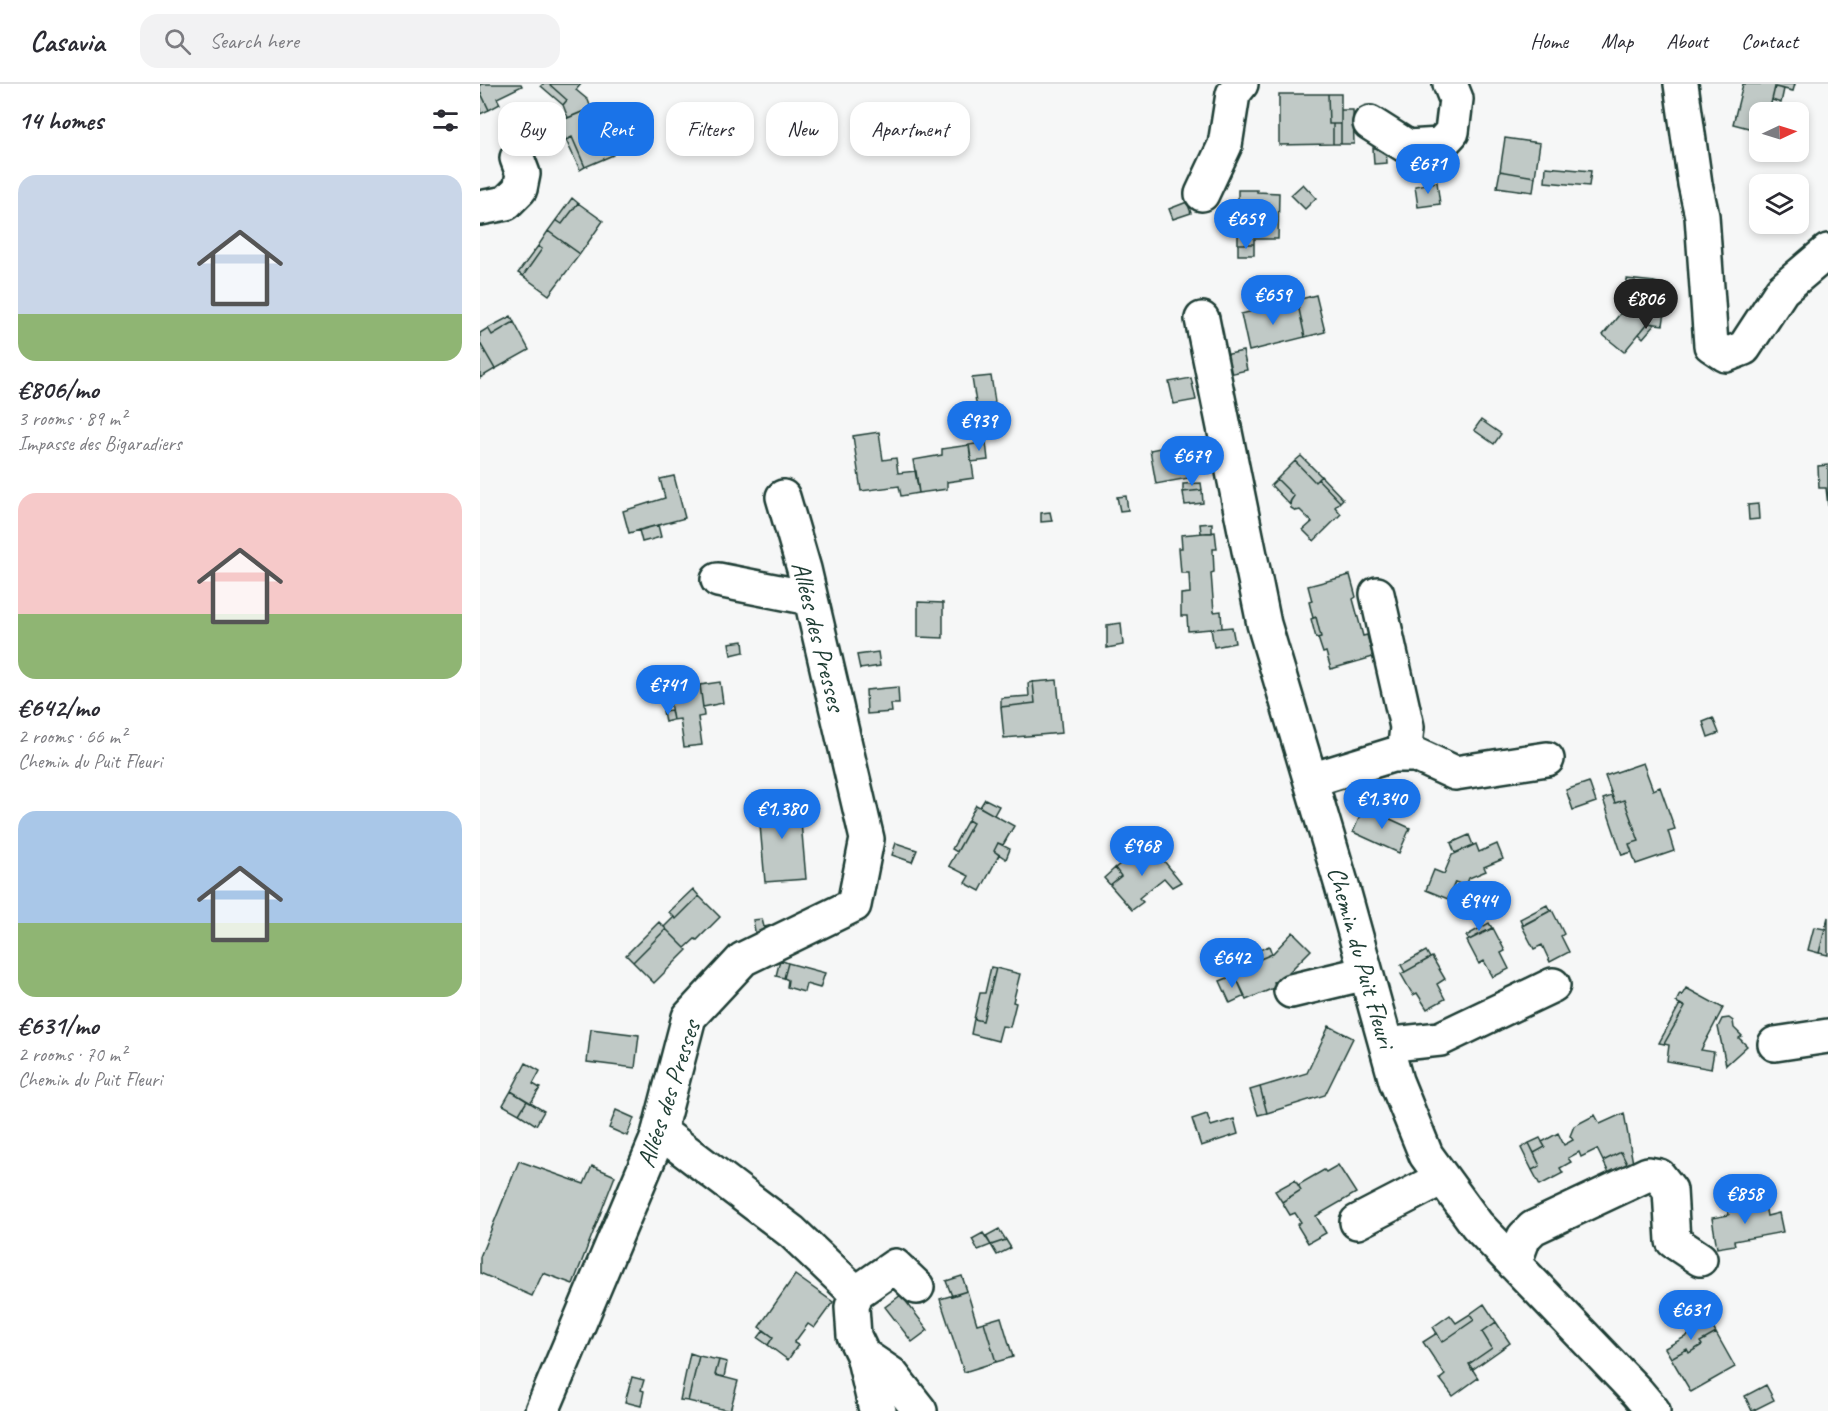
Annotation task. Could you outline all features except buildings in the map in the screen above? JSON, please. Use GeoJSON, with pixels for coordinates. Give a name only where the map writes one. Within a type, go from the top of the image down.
{"type":"FeatureCollection","features":[{"type":"Feature","properties":{"kind":"street"},"geometry":{"type":"LineString","coordinates":[[1202,194],[1225,145],[1233,94],[1241,84]]}},
{"type":"Feature","properties":{"kind":"street"},"geometry":{"type":"LineString","coordinates":[[1370,123],[1408,147],[1440,145],[1452,132],[1456,99],[1450,84]]}},
{"type":"Feature","properties":{"kind":"street"},"geometry":{"type":"LineString","coordinates":[[1682,84],[1695,184],[1702,216],[1711,345],[1726,356],[1744,348],[1782,290],[1828,251]]}},
{"type":"Feature","properties":{"kind":"street"},"geometry":{"type":"LineString","coordinates":[[480,208],[506,203],[520,189],[523,174],[517,158]]}},
{"type":"Feature","properties":{"kind":"street","name":"Chemin du Puit Fleuri"},"geometry":{"type":"LineString","coordinates":[[1202,319],[1264,624],[1311,780],[1396,1081],[1426,1155],[1477,1225],[1653,1411]]}},
{"type":"Feature","properties":{"kind":"street","name":"Allées des Presses"},"geometry":{"type":"LineString","coordinates":[[542,1411],[660,1131],[689,1017],[743,959],[854,905],[867,839],[810,598],[783,497]]}},
{"type":"Feature","properties":{"kind":"street"},"geometry":{"type":"LineString","coordinates":[[718,580],[810,598]]}},
{"type":"Feature","properties":{"kind":"street"},"geometry":{"type":"LineString","coordinates":[[1377,594],[1407,727],[1404,755]]}},
{"type":"Feature","properties":{"kind":"street"},"geometry":{"type":"LineString","coordinates":[[1311,780],[1392,755],[1416,755],[1455,773],[1547,759]]}},
{"type":"Feature","properties":{"kind":"street"},"geometry":{"type":"LineString","coordinates":[[1291,991],[1366,973]]}},
{"type":"Feature","properties":{"kind":"street"},"geometry":{"type":"LineString","coordinates":[[1388,1050],[1402,1043],[1440,1039],[1553,985]]}},
{"type":"Feature","properties":{"kind":"street"},"geometry":{"type":"LineString","coordinates":[[1775,1044],[1828,1036]]}},
{"type":"Feature","properties":{"kind":"street"},"geometry":{"type":"LineString","coordinates":[[660,1131],[792,1232],[855,1293]]}},
{"type":"Feature","properties":{"kind":"street"},"geometry":{"type":"LineString","coordinates":[[1514,1264],[1524,1237],[1533,1228],[1648,1174],[1659,1176],[1670,1190],[1673,1241],[1700,1259]]}},
{"type":"Feature","properties":{"kind":"street"},"geometry":{"type":"LineString","coordinates":[[1357,1222],[1442,1178]]}},
{"type":"Feature","properties":{"kind":"street"},"geometry":{"type":"LineString","coordinates":[[879,1411],[875,1406],[863,1355],[854,1336],[852,1307],[855,1293],[895,1266],[917,1287]]}},
{"type":"Feature","properties":{"kind":"street"},"geometry":{"type":"LineString","coordinates":[[863,1355],[891,1374],[920,1411]]}}]}
